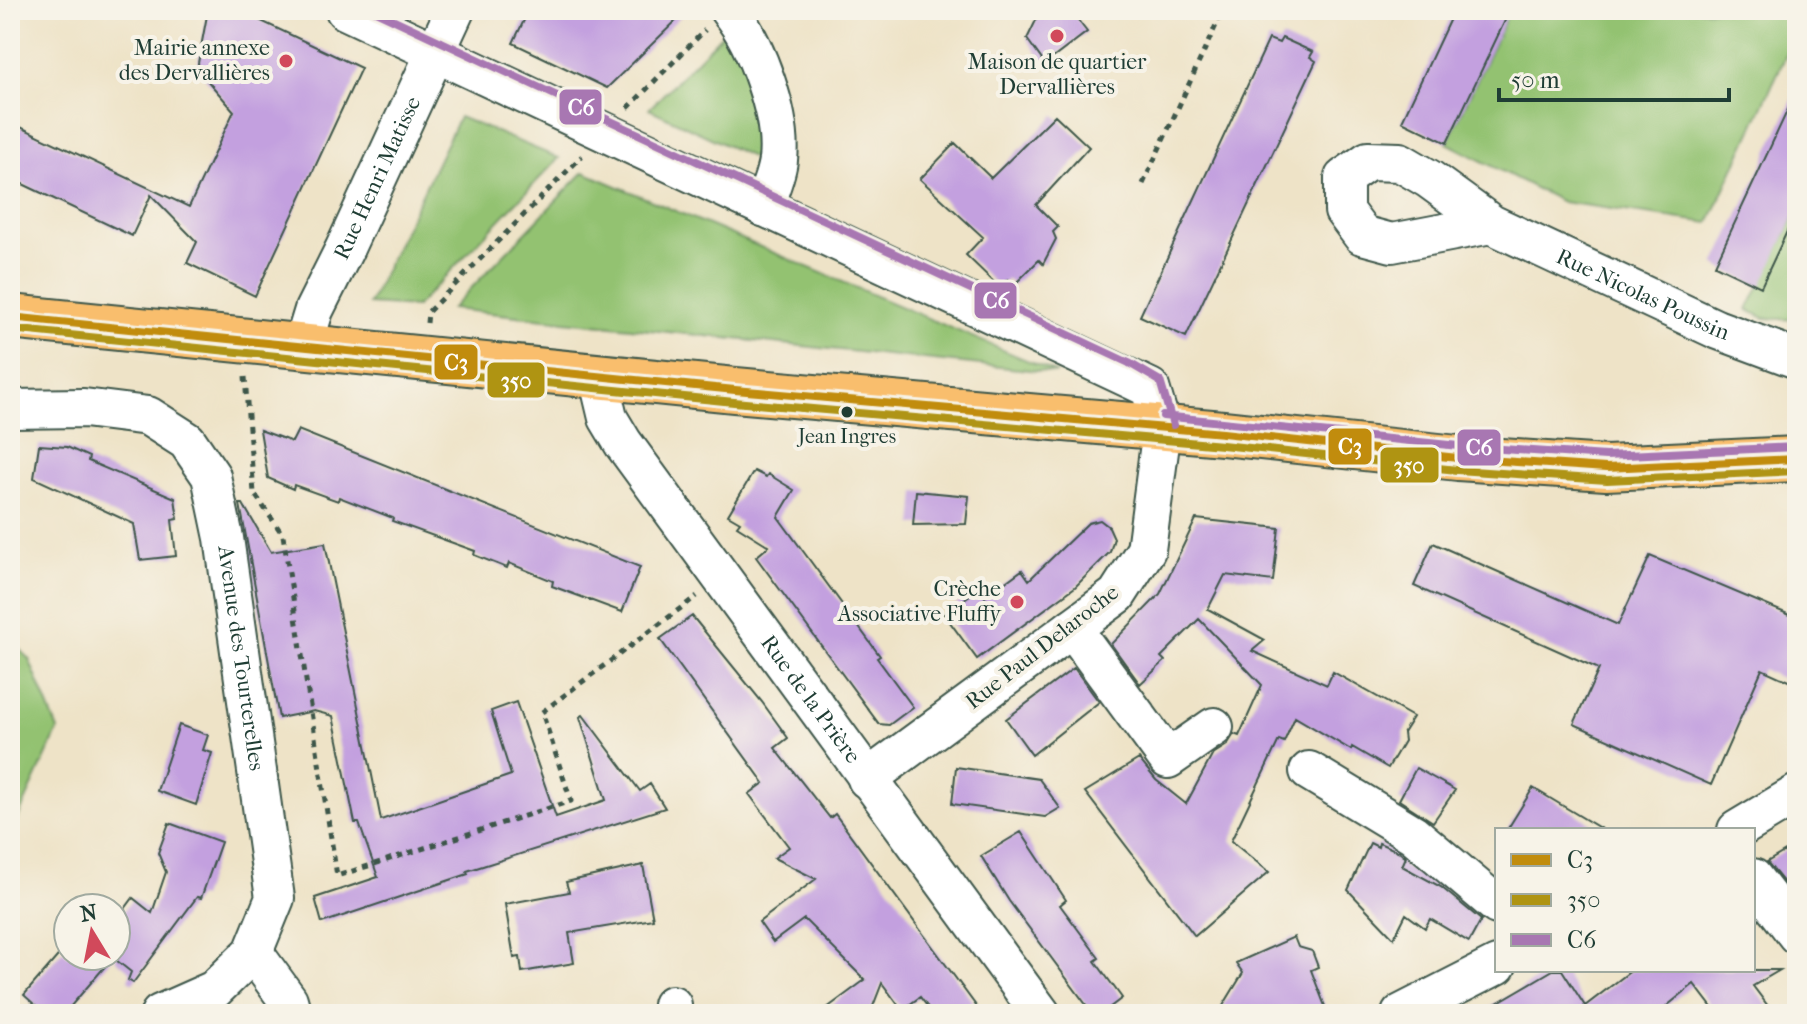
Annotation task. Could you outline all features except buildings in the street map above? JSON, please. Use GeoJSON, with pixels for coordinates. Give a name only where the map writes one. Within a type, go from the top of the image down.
{"type":"FeatureCollection","features":[{"type":"Feature","properties":{"kind":"main road"},"geometry":{"type":"LineString","coordinates":[[14,320],[1458,458],[1606,468],[1797,459]]}},
{"type":"Feature","properties":{"kind":"street"},"geometry":{"type":"LineString","coordinates":[[345,10],[1150,388],[1162,428]]}},
{"type":"Feature","properties":{"kind":"street","name":"Rue Henri Matisse"},"geometry":{"type":"LineString","coordinates":[[303,346],[314,310],[455,10]]}},
{"type":"Feature","properties":{"kind":"street"},"geometry":{"type":"LineString","coordinates":[[721,16],[748,39],[775,120],[778,160],[763,207]]}},
{"type":"Feature","properties":{"kind":"street","name":"Rue Nicolas Poussin"},"geometry":{"type":"LineString","coordinates":[[1491,224],[1716,329],[1797,359]]}},
{"type":"Feature","properties":{"kind":"street","name":"Rue de la Prière"},"geometry":{"type":"LineString","coordinates":[[598,376],[608,418],[623,443],[1041,1014]]}},
{"type":"Feature","properties":{"kind":"street","name":"Avenue des Tourterelles"},"geometry":{"type":"LineString","coordinates":[[10,409],[84,408],[148,416],[187,441],[211,476],[226,553],[275,898],[253,952],[214,990],[160,1014]]}},
{"type":"Feature","properties":{"kind":"street","name":"Rue Paul Delaroche"},"geometry":{"type":"LineString","coordinates":[[867,779],[1117,595],[1146,550],[1162,428]]}},
{"type":"Feature","properties":{"kind":"street"},"geometry":{"type":"LineString","coordinates":[[1072,628],[1168,759],[1214,727]]}},
{"type":"Feature","properties":{"kind":"street"},"geometry":{"type":"LineString","coordinates":[[1309,771],[1413,834],[1495,903]]}},
{"type":"Feature","properties":{"kind":"street"},"geometry":{"type":"LineString","coordinates":[[1740,828],[1797,794]]}},
{"type":"Feature","properties":{"kind":"street"},"geometry":{"type":"LineString","coordinates":[[1755,881],[1797,935]]}},
{"type":"Feature","properties":{"kind":"street"},"geometry":{"type":"LineString","coordinates":[[253,952],[288,1000],[292,1014]]}},
{"type":"Feature","properties":{"kind":"street"},"geometry":{"type":"LineString","coordinates":[[1401,1014],[1495,966]]}},
{"type":"Feature","properties":{"kind":"path"},"geometry":{"type":"LineString","coordinates":[[1143,184],[1223,10]]}},
{"type":"Feature","properties":{"kind":"path"},"geometry":{"type":"LineString","coordinates":[[423,359],[428,312],[721,16]]}},
{"type":"Feature","properties":{"kind":"path"},"geometry":{"type":"LineString","coordinates":[[243,340],[254,493],[283,535],[337,876],[571,801],[542,712],[720,579]]}},
{"type":"Feature","properties":{"kind":"green space"},"geometry":{"type":"Polygon","coordinates":[[[1510,10],[1797,10],[1797,31],[1709,223],[1562,202],[1447,143],[1510,10]]]}},
{"type":"Feature","properties":{"kind":"green space"},"geometry":{"type":"Polygon","coordinates":[[[726,30],[747,64],[766,164],[649,109],[726,30]]]}},
{"type":"Feature","properties":{"kind":"green space"},"geometry":{"type":"Polygon","coordinates":[[[459,117],[559,158],[416,307],[369,304],[459,117]]]}},
{"type":"Feature","properties":{"kind":"green space"},"geometry":{"type":"Polygon","coordinates":[[[584,172],[1057,373],[451,309],[584,172]]]}},
{"type":"Feature","properties":{"kind":"green space"},"geometry":{"type":"Polygon","coordinates":[[[1797,210],[1797,320],[1764,318],[1748,310],[1797,210]]]}},
{"type":"Feature","properties":{"kind":"green space"},"geometry":{"type":"Polygon","coordinates":[[[10,640],[29,659],[58,730],[10,835],[10,640]]]}},
{"type":"Feature","properties":{"kind":"transit line","name":"C6"},"geometry":{"type":"LineString","coordinates":[[373,10],[1129,363],[1160,381],[1173,425]]}},
{"type":"Feature","properties":{"kind":"transit line","name":"C3"},"geometry":{"type":"LineString","coordinates":[[10,317],[1458,458],[1606,468],[1797,459]]}},
{"type":"Feature","properties":{"kind":"transit line","name":"350"},"geometry":{"type":"LineString","coordinates":[[10,329],[734,402],[1222,445],[1457,470],[1607,480],[1797,471]]}},
{"type":"Feature","properties":{"kind":"transit line","name":"C6"},"geometry":{"type":"LineString","coordinates":[[1163,416],[1459,446],[1606,456],[1796,447]]}},
{"type":"Feature","properties":{"kind":"place","name":"Maison de quartier Dervallières"},"geometry":{"type":"Point","coordinates":[1057,36]}},
{"type":"Feature","properties":{"kind":"place","name":"Mairie annexe des Dervallières"},"geometry":{"type":"Point","coordinates":[286,61]}},
{"type":"Feature","properties":{"kind":"place","name":"Jean Ingres"},"geometry":{"type":"Point","coordinates":[847,412]}},
{"type":"Feature","properties":{"kind":"place","name":"Crèche Associative Fluffy"},"geometry":{"type":"Point","coordinates":[1017,602]}}]}
